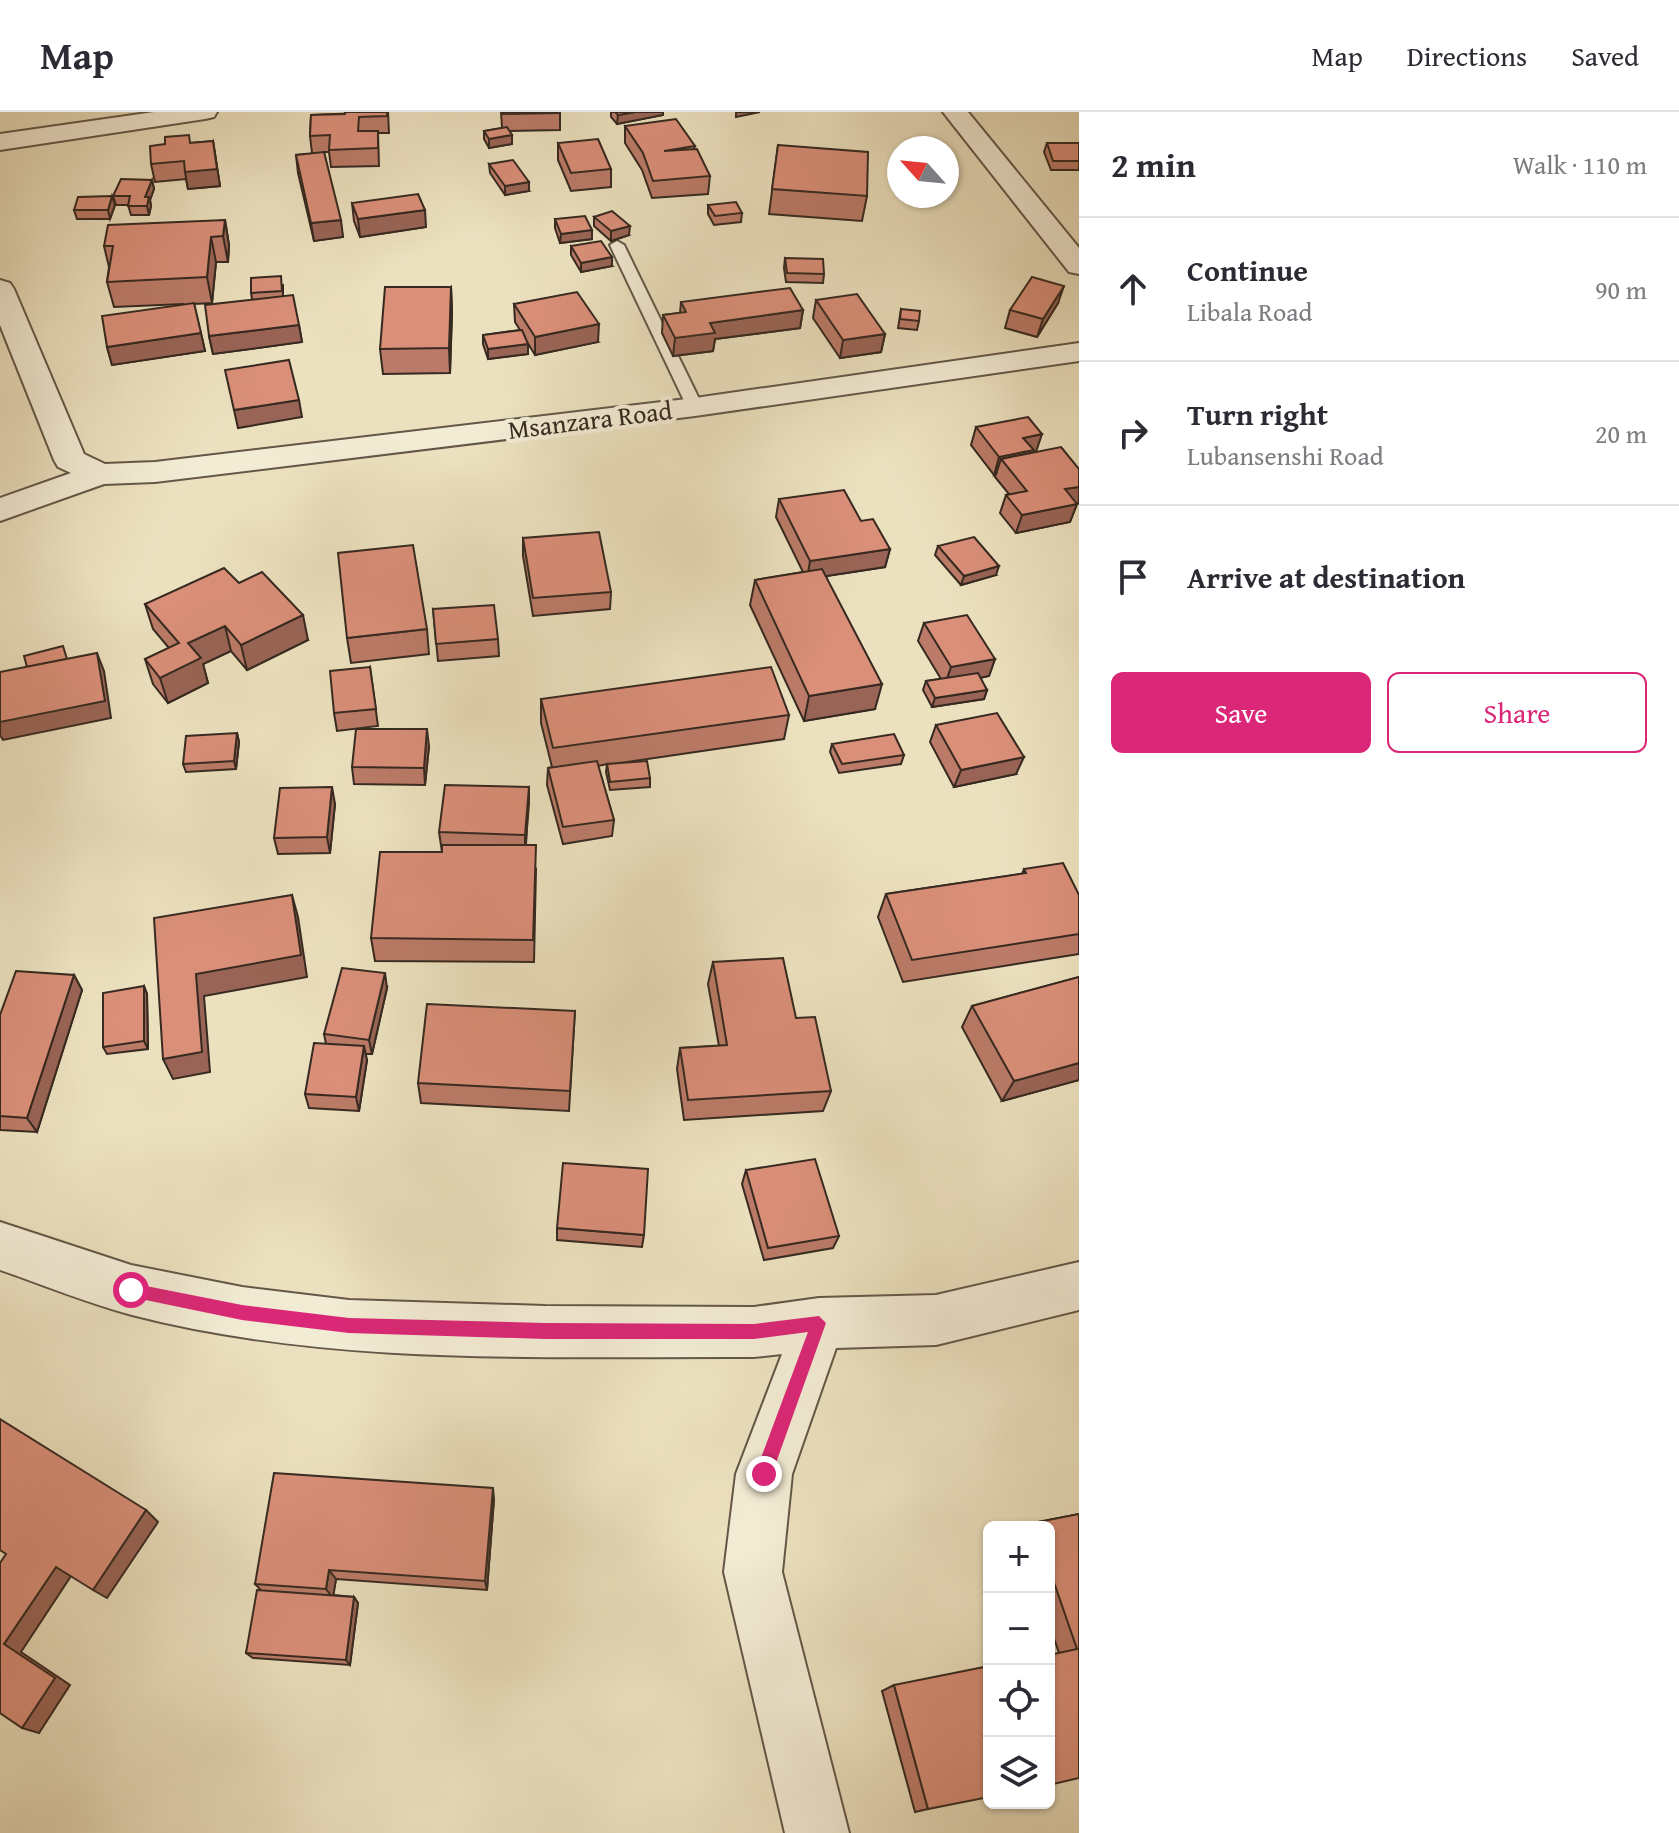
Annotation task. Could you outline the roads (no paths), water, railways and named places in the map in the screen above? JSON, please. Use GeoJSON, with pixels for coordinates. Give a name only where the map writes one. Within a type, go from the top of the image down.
{"type":"FeatureCollection","features":[{"type":"Feature","properties":{"kind":"street"},"geometry":{"type":"LineString","coordinates":[[0,142],[205,112]]}},
{"type":"Feature","properties":{"kind":"street"},"geometry":{"type":"LineString","coordinates":[[955,112],[1079,266]]}},
{"type":"Feature","properties":{"kind":"street"},"geometry":{"type":"LineString","coordinates":[[0,289],[70,460],[100,474]]}},
{"type":"Feature","properties":{"kind":"street","name":"Msanzara Road"},"geometry":{"type":"LineString","coordinates":[[0,510],[100,474],[155,472],[695,407],[1079,352]]}},
{"type":"Feature","properties":{"kind":"street"},"geometry":{"type":"LineString","coordinates":[[0,1246],[131,1290],[242,1312],[349,1325],[545,1331],[754,1332],[819,1323],[936,1320],[1079,1286]]}},
{"type":"Feature","properties":{"kind":"street"},"geometry":{"type":"LineString","coordinates":[[817,1833],[753,1572],[764,1474],[819,1323]]}},
{"type":"Feature","properties":{"kind":"lane"},"geometry":{"type":"LineString","coordinates":[[617,245],[695,407]]}}]}
